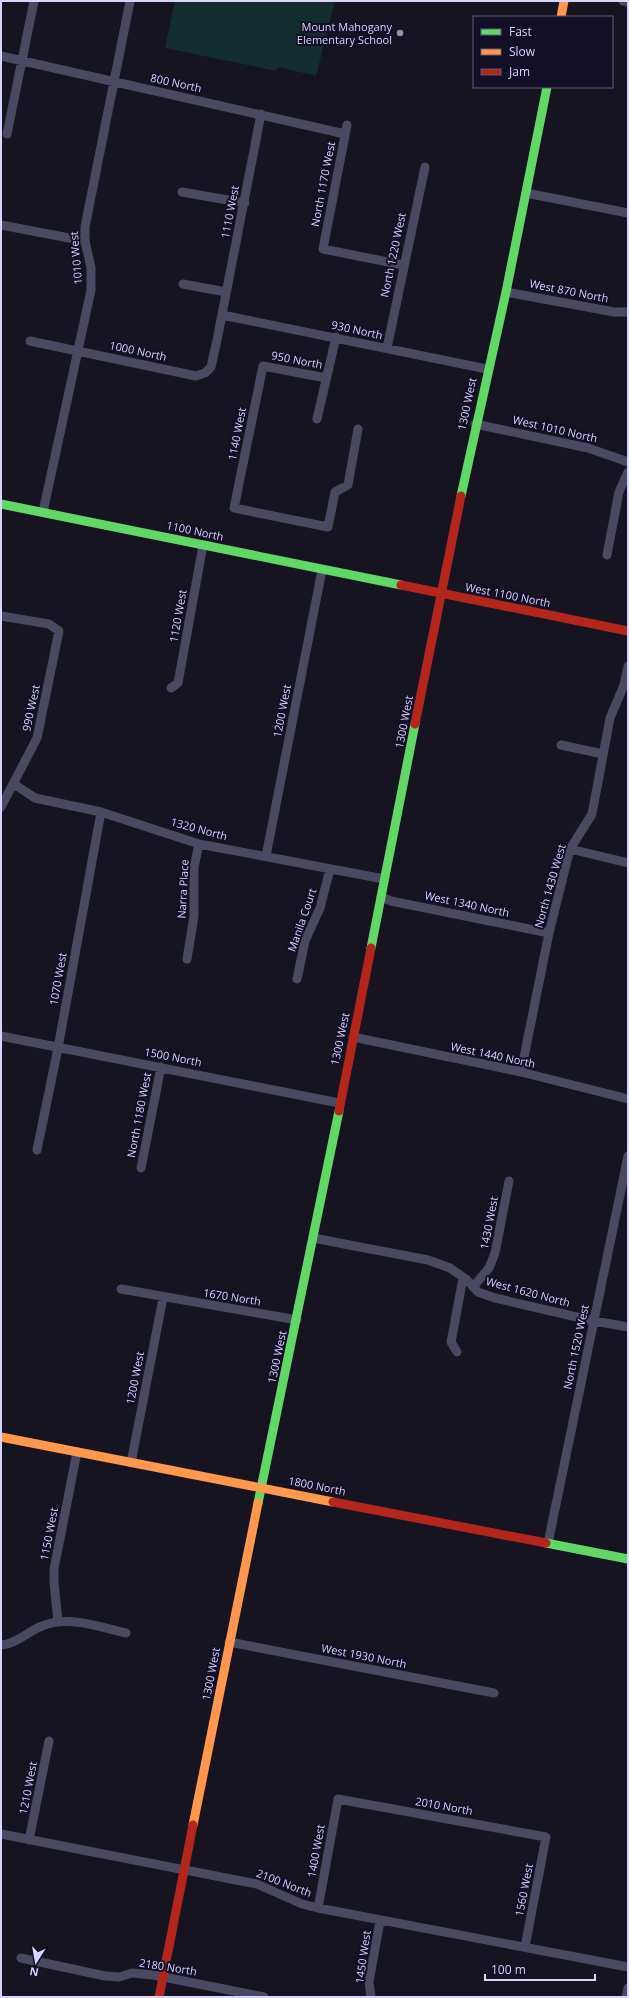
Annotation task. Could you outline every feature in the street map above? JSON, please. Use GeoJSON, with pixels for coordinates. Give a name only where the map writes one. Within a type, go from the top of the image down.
{"type":"FeatureCollection","features":[{"type":"Feature","properties":{"kind":"street"},"geometry":{"type":"LineString","coordinates":[[7,134],[34,1]]}},
{"type":"Feature","properties":{"kind":"street","name":"1010 West"},"geometry":{"type":"LineString","coordinates":[[42,512],[91,290],[91,268],[85,240],[85,227],[130,1]]}},
{"type":"Feature","properties":{"kind":"street"},"geometry":{"type":"LineString","coordinates":[[561,16],[564,1]]}},
{"type":"Feature","properties":{"kind":"street"},"geometry":{"type":"LineString","coordinates":[[623,1],[628,2]]}},
{"type":"Feature","properties":{"kind":"street","name":"800 North"},"geometry":{"type":"LineString","coordinates":[[1,56],[261,114],[346,129]]}},
{"type":"Feature","properties":{"kind":"street","name":"1300 West"},"geometry":{"type":"LineString","coordinates":[[159,1997],[229,1642],[298,1320],[339,1103],[475,424],[506,292],[547,88]]}},
{"type":"Feature","properties":{"kind":"street","name":"1110 West"},"geometry":{"type":"LineString","coordinates":[[222,315],[245,203],[261,114]]}},
{"type":"Feature","properties":{"kind":"street","name":"North 1170 West"},"geometry":{"type":"LineString","coordinates":[[346,129],[323,248],[403,265]]}},
{"type":"Feature","properties":{"kind":"street","name":"North 1220 West"},"geometry":{"type":"LineString","coordinates":[[386,348],[425,166]]}},
{"type":"Feature","properties":{"kind":"street"},"geometry":{"type":"LineString","coordinates":[[182,192],[245,203]]}},
{"type":"Feature","properties":{"kind":"street"},"geometry":{"type":"LineString","coordinates":[[526,193],[628,213]]}},
{"type":"Feature","properties":{"kind":"street"},"geometry":{"type":"LineString","coordinates":[[1,225],[85,240]]}},
{"type":"Feature","properties":{"kind":"street"},"geometry":{"type":"LineString","coordinates":[[183,284],[226,292]]}},
{"type":"Feature","properties":{"kind":"street","name":"West 870 North"},"geometry":{"type":"LineString","coordinates":[[506,292],[614,312],[628,312]]}},
{"type":"Feature","properties":{"kind":"street","name":"1000 North"},"geometry":{"type":"LineString","coordinates":[[30,341],[196,376],[205,374],[211,367],[222,315]]}},
{"type":"Feature","properties":{"kind":"street","name":"930 North"},"geometry":{"type":"LineString","coordinates":[[222,315],[488,368]]}},
{"type":"Feature","properties":{"kind":"street"},"geometry":{"type":"LineString","coordinates":[[317,419],[336,337]]}},
{"type":"Feature","properties":{"kind":"street","name":"950 North"},"geometry":{"type":"LineString","coordinates":[[263,366],[326,378]]}},
{"type":"Feature","properties":{"kind":"street","name":"1140 West"},"geometry":{"type":"LineString","coordinates":[[263,366],[234,508],[328,527],[335,492],[348,485],[358,429]]}},
{"type":"Feature","properties":{"kind":"street","name":"West 1010 North"},"geometry":{"type":"LineString","coordinates":[[475,424],[588,448],[628,462]]}},
{"type":"Feature","properties":{"kind":"street"},"geometry":{"type":"LineString","coordinates":[[607,555],[619,492],[628,472]]}},
{"type":"Feature","properties":{"kind":"street","name":"1100 North"},"geometry":{"type":"LineString","coordinates":[[1,504],[383,582]]}},
{"type":"Feature","properties":{"kind":"street","name":"1120 West"},"geometry":{"type":"LineString","coordinates":[[171,688],[178,683],[203,545]]}},
{"type":"Feature","properties":{"kind":"street","name":"1200 West"},"geometry":{"type":"LineString","coordinates":[[266,856],[322,570]]}},
{"type":"Feature","properties":{"kind":"street","name":"West 1100 North"},"geometry":{"type":"LineString","coordinates":[[383,582],[628,631]]}},
{"type":"Feature","properties":{"kind":"street","name":"990 West"},"geometry":{"type":"LineString","coordinates":[[1,616],[49,624],[59,631],[38,738],[1,807]]}},
{"type":"Feature","properties":{"kind":"street","name":"North 1430 West"},"geometry":{"type":"LineString","coordinates":[[521,1072],[549,933],[570,849],[592,814],[610,718],[624,686],[628,666]]}},
{"type":"Feature","properties":{"kind":"street"},"geometry":{"type":"LineString","coordinates":[[561,745],[603,754]]}},
{"type":"Feature","properties":{"kind":"street","name":"1320 North"},"geometry":{"type":"LineString","coordinates":[[14,784],[35,798],[101,812],[199,844],[384,879]]}},
{"type":"Feature","properties":{"kind":"street","name":"1070 West"},"geometry":{"type":"LineString","coordinates":[[37,1150],[58,1048],[101,812]]}},
{"type":"Feature","properties":{"kind":"street","name":"Narra Place"},"geometry":{"type":"LineString","coordinates":[[187,959],[194,916],[194,867],[199,844]]}},
{"type":"Feature","properties":{"kind":"street"},"geometry":{"type":"LineString","coordinates":[[570,849],[628,863]]}},
{"type":"Feature","properties":{"kind":"street","name":"Manila Court"},"geometry":{"type":"LineString","coordinates":[[297,979],[305,941],[320,908],[330,869]]}},
{"type":"Feature","properties":{"kind":"street","name":"West 1340 North"},"geometry":{"type":"LineString","coordinates":[[381,896],[391,901],[549,933]]}},
{"type":"Feature","properties":{"kind":"street","name":"1500 North"},"geometry":{"type":"LineString","coordinates":[[1,1036],[339,1103]]}},
{"type":"Feature","properties":{"kind":"street","name":"West 1440 North"},"geometry":{"type":"LineString","coordinates":[[353,1037],[521,1072],[628,1099]]}},
{"type":"Feature","properties":{"kind":"street","name":"North 1180 West"},"geometry":{"type":"LineString","coordinates":[[141,1168],[161,1067]]}},
{"type":"Feature","properties":{"kind":"street","name":"North 1520 West"},"geometry":{"type":"LineString","coordinates":[[548,1543],[628,1156]]}},
{"type":"Feature","properties":{"kind":"street","name":"1430 West"},"geometry":{"type":"LineString","coordinates":[[473,1287],[489,1268],[495,1253],[509,1180]]}},
{"type":"Feature","properties":{"kind":"street","name":"West 1620 North"},"geometry":{"type":"LineString","coordinates":[[313,1238],[428,1260],[450,1268],[478,1292],[495,1298],[594,1321],[628,1327]]}},
{"type":"Feature","properties":{"kind":"street"},"geometry":{"type":"LineString","coordinates":[[457,1352],[451,1342],[463,1278]]}},
{"type":"Feature","properties":{"kind":"street","name":"1670 North"},"geometry":{"type":"LineString","coordinates":[[121,1289],[163,1298],[298,1320]]}},
{"type":"Feature","properties":{"kind":"street","name":"1200 West"},"geometry":{"type":"LineString","coordinates":[[131,1463],[163,1298]]}},
{"type":"Feature","properties":{"kind":"street","name":"1800 North"},"geometry":{"type":"LineString","coordinates":[[1,1437],[628,1559]]}},
{"type":"Feature","properties":{"kind":"street","name":"1150 West"},"geometry":{"type":"LineString","coordinates":[[58,1622],[54,1569],[77,1452]]}},
{"type":"Feature","properties":{"kind":"street"},"geometry":{"type":"LineString","coordinates":[[1,1645],[9,1644],[43,1625],[58,1622],[74,1621],[126,1633]]}},
{"type":"Feature","properties":{"kind":"street","name":"West 1930 North"},"geometry":{"type":"LineString","coordinates":[[229,1642],[494,1693]]}},
{"type":"Feature","properties":{"kind":"street","name":"1210 West"},"geometry":{"type":"LineString","coordinates":[[30,1840],[49,1741]]}},
{"type":"Feature","properties":{"kind":"street","name":"2010 North"},"geometry":{"type":"LineString","coordinates":[[338,1799],[546,1837]]}},
{"type":"Feature","properties":{"kind":"street","name":"1400 West"},"geometry":{"type":"LineString","coordinates":[[318,1908],[338,1799]]}},
{"type":"Feature","properties":{"kind":"street","name":"2100 North"},"geometry":{"type":"LineString","coordinates":[[1,1834],[257,1884],[302,1904],[318,1908],[628,1967]]}},
{"type":"Feature","properties":{"kind":"street","name":"1560 West"},"geometry":{"type":"LineString","coordinates":[[525,1947],[546,1837]]}},
{"type":"Feature","properties":{"kind":"street","name":"1450 West"},"geometry":{"type":"LineString","coordinates":[[371,1997],[369,1982],[380,1921]]}},
{"type":"Feature","properties":{"kind":"street","name":"2180 North"},"geometry":{"type":"LineString","coordinates":[[21,1958],[105,1976],[119,1977],[132,1973],[164,1977],[264,1997]]}},
{"type":"Feature","properties":{"kind":"street"},"geometry":{"type":"LineString","coordinates":[[626,1997],[628,1988]]}},
{"type":"Feature","properties":{"kind":"green space"},"geometry":{"type":"Polygon","coordinates":[[[175,1],[335,1],[316,76],[278,67],[276,71],[165,48],[175,1]]]}},
{"type":"Feature","properties":{"kind":"traffic: fast"},"geometry":{"type":"LineString","coordinates":[[461,496],[506,292],[547,88]]}},
{"type":"Feature","properties":{"kind":"traffic: fast"},"geometry":{"type":"LineString","coordinates":[[1,504],[401,585]]}},
{"type":"Feature","properties":{"kind":"traffic: fast"},"geometry":{"type":"LineString","coordinates":[[371,948],[415,724]]}},
{"type":"Feature","properties":{"kind":"traffic: fast"},"geometry":{"type":"LineString","coordinates":[[258,1503],[339,1111]]}},
{"type":"Feature","properties":{"kind":"traffic: fast"},"geometry":{"type":"LineString","coordinates":[[546,1543],[628,1559]]}},
{"type":"Feature","properties":{"kind":"traffic: slow"},"geometry":{"type":"LineString","coordinates":[[561,16],[564,1]]}},
{"type":"Feature","properties":{"kind":"traffic: slow"},"geometry":{"type":"LineString","coordinates":[[1,1437],[333,1502]]}},
{"type":"Feature","properties":{"kind":"traffic: slow"},"geometry":{"type":"LineString","coordinates":[[193,1825],[258,1503]]}},
{"type":"Feature","properties":{"kind":"traffic: jam"},"geometry":{"type":"LineString","coordinates":[[415,724],[461,496]]}},
{"type":"Feature","properties":{"kind":"traffic: jam"},"geometry":{"type":"LineString","coordinates":[[401,585],[628,631]]}},
{"type":"Feature","properties":{"kind":"traffic: jam"},"geometry":{"type":"LineString","coordinates":[[339,1111],[371,948]]}},
{"type":"Feature","properties":{"kind":"traffic: jam"},"geometry":{"type":"LineString","coordinates":[[333,1502],[546,1543]]}},
{"type":"Feature","properties":{"kind":"traffic: jam"},"geometry":{"type":"LineString","coordinates":[[159,1997],[193,1825]]}},
{"type":"Feature","properties":{"kind":"place","name":"Mount Mahogany Elementary School"},"geometry":{"type":"Point","coordinates":[400,33]}}]}
